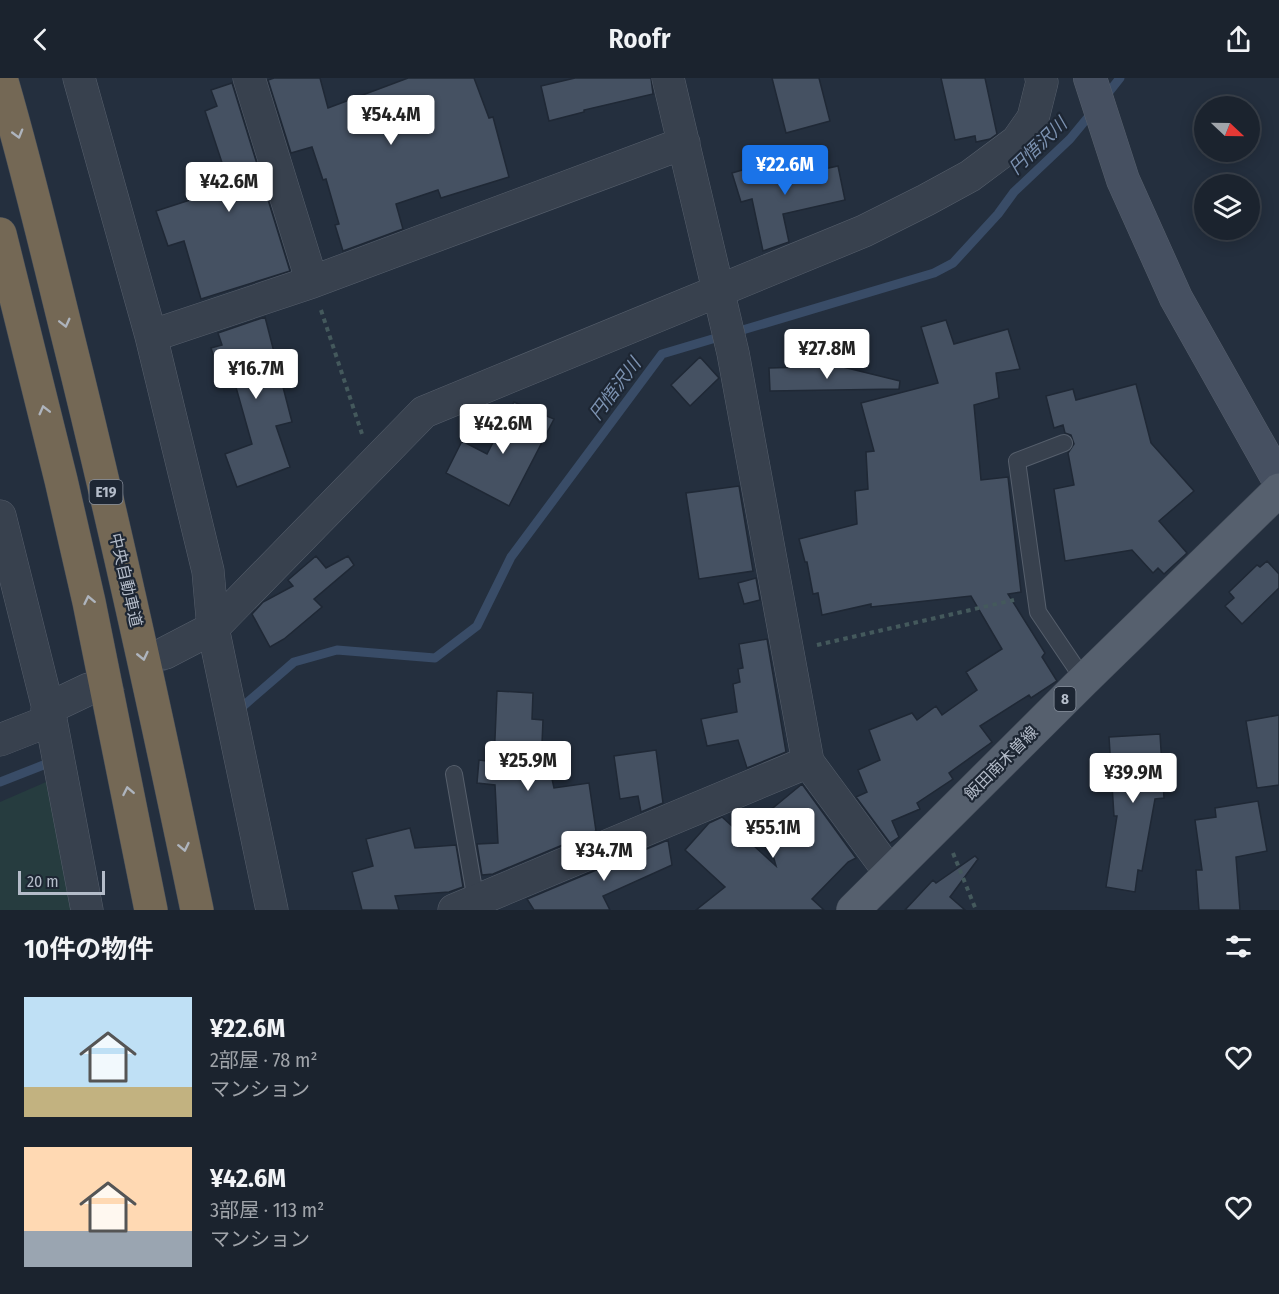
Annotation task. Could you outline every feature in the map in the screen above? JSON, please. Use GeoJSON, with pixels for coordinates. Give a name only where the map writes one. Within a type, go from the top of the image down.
{"type":"FeatureCollection","features":[{"type":"Feature","properties":{"kind":"highway","name":"中央自動車道"},"geometry":{"type":"LineString","coordinates":[[2,78],[24,156],[102,472],[197,910]]}},
{"type":"Feature","properties":{"kind":"highway","name":"E19"},"geometry":{"type":"LineString","coordinates":[[0,234],[89,602],[152,910]]}},
{"type":"Feature","properties":{"kind":"main road","name":"飯田南木曽線"},"geometry":{"type":"LineString","coordinates":[[853,910],[1279,490]]}},
{"type":"Feature","properties":{"kind":"street"},"geometry":{"type":"LineString","coordinates":[[79,78],[151,336],[208,571],[213,628],[272,910]]}},
{"type":"Feature","properties":{"kind":"street"},"geometry":{"type":"LineString","coordinates":[[249,78],[312,282]]}},
{"type":"Feature","properties":{"kind":"street"},"geometry":{"type":"LineString","coordinates":[[668,78],[720,291],[808,762],[890,873]]}},
{"type":"Feature","properties":{"kind":"street"},"geometry":{"type":"LineString","coordinates":[[165,653],[213,628],[424,412],[864,231],[970,176],[1017,141],[1033,117],[1041,78]]}},
{"type":"Feature","properties":{"kind":"street"},"geometry":{"type":"LineString","coordinates":[[1090,78],[1101,118],[1123,180],[1176,298],[1279,481]]}},
{"type":"Feature","properties":{"kind":"street"},"geometry":{"type":"LineString","coordinates":[[151,336],[312,282],[684,143]]}},
{"type":"Feature","properties":{"kind":"street"},"geometry":{"type":"LineString","coordinates":[[0,516],[5,565],[49,714],[87,910]]}},
{"type":"Feature","properties":{"kind":"street"},"geometry":{"type":"LineString","coordinates":[[0,740],[49,714],[89,689]]}},
{"type":"Feature","properties":{"kind":"street"},"geometry":{"type":"LineString","coordinates":[[469,907],[808,762]]}},
{"type":"Feature","properties":{"kind":"lane"},"geometry":{"type":"LineString","coordinates":[[1064,443],[1017,461],[1038,612],[1084,680]]}},
{"type":"Feature","properties":{"kind":"lane"},"geometry":{"type":"LineString","coordinates":[[454,774],[469,907]]}},
{"type":"Feature","properties":{"kind":"path"},"geometry":{"type":"LineString","coordinates":[[312,282],[372,466]]}},
{"type":"Feature","properties":{"kind":"path"},"geometry":{"type":"LineString","coordinates":[[787,652],[1035,595]]}},
{"type":"Feature","properties":{"kind":"path"},"geometry":{"type":"LineString","coordinates":[[940,825],[976,910]]}},
{"type":"Feature","properties":{"kind":"green space"},"geometry":{"type":"Polygon","coordinates":[[[46,782],[78,910],[0,910],[0,802],[46,782]]]}},
{"type":"Feature","properties":{"kind":"building"},"geometry":{"type":"Polygon","coordinates":[[[320,78],[328,108],[408,78],[474,78],[489,118],[493,117],[509,177],[441,198],[438,190],[396,204],[403,229],[343,251],[335,225],[339,224],[326,179],[323,180],[312,147],[291,153],[268,80],[320,78]]]}},
{"type":"Feature","properties":{"kind":"building"},"geometry":{"type":"Polygon","coordinates":[[[575,78],[651,78],[653,94],[584,110],[584,112],[549,121],[541,86],[575,78]]]}},
{"type":"Feature","properties":{"kind":"building"},"geometry":{"type":"Polygon","coordinates":[[[772,78],[819,78],[830,121],[786,133],[772,78]]]}},
{"type":"Feature","properties":{"kind":"building"},"geometry":{"type":"Polygon","coordinates":[[[941,78],[985,78],[997,134],[990,139],[976,142],[975,136],[955,140],[941,78]]]}},
{"type":"Feature","properties":{"kind":"building"},"geometry":{"type":"Polygon","coordinates":[[[232,83],[290,271],[201,299],[184,241],[168,246],[156,211],[230,187],[205,111],[217,106],[211,90],[232,83]]]}},
{"type":"Feature","properties":{"kind":"building"},"geometry":{"type":"Polygon","coordinates":[[[777,160],[782,178],[838,166],[845,200],[783,214],[789,242],[763,251],[752,199],[741,202],[732,173],[777,160]]]}},
{"type":"Feature","properties":{"kind":"building"},"geometry":{"type":"Polygon","coordinates":[[[265,317],[292,422],[276,426],[290,467],[237,487],[225,454],[252,444],[230,366],[218,370],[211,348],[222,345],[218,333],[265,317]]]}},
{"type":"Feature","properties":{"kind":"building"},"geometry":{"type":"Polygon","coordinates":[[[946,320],[954,344],[1008,329],[1020,369],[996,373],[999,398],[974,405],[981,480],[1008,477],[1021,592],[1008,594],[1045,653],[1042,657],[1057,681],[1031,698],[1029,695],[980,726],[992,742],[949,773],[953,779],[917,803],[920,809],[892,821],[899,837],[890,843],[856,797],[867,792],[858,770],[880,760],[869,730],[912,713],[917,720],[936,706],[942,715],[977,690],[966,672],[1002,649],[971,596],[871,607],[871,604],[822,615],[818,593],[813,594],[807,562],[805,562],[799,539],[857,524],[855,491],[868,489],[866,452],[874,451],[861,403],[938,383],[921,327],[946,320]]]}},
{"type":"Feature","properties":{"kind":"building"},"geometry":{"type":"Polygon","coordinates":[[[700,357],[719,378],[690,406],[671,385],[700,357]]]}},
{"type":"Feature","properties":{"kind":"building"},"geometry":{"type":"Polygon","coordinates":[[[839,366],[900,381],[899,389],[770,391],[769,368],[839,366]]]}},
{"type":"Feature","properties":{"kind":"building"},"geometry":{"type":"Polygon","coordinates":[[[1136,384],[1151,443],[1194,491],[1159,521],[1187,553],[1164,574],[1158,568],[1153,573],[1132,550],[1065,561],[1054,489],[1074,485],[1068,453],[1074,444],[1071,435],[1065,433],[1063,425],[1054,428],[1046,396],[1073,389],[1076,400],[1136,384]]]}},
{"type":"Feature","properties":{"kind":"building"},"geometry":{"type":"Polygon","coordinates":[[[514,402],[554,419],[509,506],[446,473],[462,441],[487,454],[514,402]]]}},
{"type":"Feature","properties":{"kind":"building"},"geometry":{"type":"Polygon","coordinates":[[[739,486],[753,571],[699,579],[686,493],[739,486]]]}},
{"type":"Feature","properties":{"kind":"building"},"geometry":{"type":"Polygon","coordinates":[[[316,556],[326,568],[348,556],[354,565],[314,599],[322,607],[284,639],[270,647],[252,614],[263,602],[293,586],[288,580],[316,556]]]}},
{"type":"Feature","properties":{"kind":"building"},"geometry":{"type":"Polygon","coordinates":[[[1267,561],[1279,574],[1279,588],[1242,624],[1225,606],[1234,598],[1229,592],[1257,565],[1260,567],[1267,561]]]}},
{"type":"Feature","properties":{"kind":"building"},"geometry":{"type":"Polygon","coordinates":[[[756,578],[760,600],[744,604],[738,583],[756,578]]]}},
{"type":"Feature","properties":{"kind":"building"},"geometry":{"type":"Polygon","coordinates":[[[767,639],[786,752],[747,768],[738,740],[707,746],[701,719],[737,712],[733,684],[740,682],[738,669],[743,668],[739,644],[767,639]]]}},
{"type":"Feature","properties":{"kind":"building"},"geometry":{"type":"Polygon","coordinates":[[[497,691],[533,693],[532,719],[543,720],[541,767],[549,765],[554,788],[589,783],[596,831],[493,874],[482,875],[477,844],[498,843],[495,785],[477,783],[479,760],[494,762],[497,691]]]}},
{"type":"Feature","properties":{"kind":"building"},"geometry":{"type":"Polygon","coordinates":[[[1279,715],[1279,785],[1257,788],[1246,721],[1279,715]]]}},
{"type":"Feature","properties":{"kind":"building"},"geometry":{"type":"Polygon","coordinates":[[[1160,734],[1164,798],[1155,799],[1142,871],[1138,870],[1135,892],[1106,887],[1117,816],[1114,816],[1109,737],[1160,734]]]}},
{"type":"Feature","properties":{"kind":"building"},"geometry":{"type":"Polygon","coordinates":[[[656,750],[663,803],[641,812],[638,796],[620,799],[614,756],[656,750]]]}},
{"type":"Feature","properties":{"kind":"building"},"geometry":{"type":"Polygon","coordinates":[[[802,784],[856,858],[848,862],[812,899],[824,910],[696,910],[725,887],[685,850],[709,823],[722,817],[776,866],[762,817],[802,784]]]}},
{"type":"Feature","properties":{"kind":"building"},"geometry":{"type":"Polygon","coordinates":[[[1258,801],[1267,851],[1236,857],[1240,910],[1199,910],[1196,870],[1202,870],[1195,820],[1216,817],[1215,808],[1258,801]]]}},
{"type":"Feature","properties":{"kind":"building"},"geometry":{"type":"Polygon","coordinates":[[[410,828],[415,848],[456,845],[463,887],[449,892],[395,896],[399,910],[362,910],[352,872],[373,866],[366,839],[410,828]]]}},
{"type":"Feature","properties":{"kind":"building"},"geometry":{"type":"Polygon","coordinates":[[[668,840],[672,865],[603,896],[610,910],[534,910],[527,899],[668,840]]]}},
{"type":"Feature","properties":{"kind":"building"},"geometry":{"type":"Polygon","coordinates":[[[975,856],[978,859],[950,897],[965,910],[905,910],[933,880],[936,883],[975,856]]]}},
{"type":"Feature","properties":{"kind":"waterway","name":"円悟沢川"},"geometry":{"type":"LineString","coordinates":[[1105,97],[1120,78]]}},
{"type":"Feature","properties":{"kind":"waterway","name":"円悟沢川"},"geometry":{"type":"LineString","coordinates":[[242,707],[294,662],[337,650],[435,658],[477,626],[511,557],[662,354],[934,273],[953,263],[998,214],[1014,192],[1070,139],[1094,110]]}},
{"type":"Feature","properties":{"kind":"waterway","name":"円悟沢川"},"geometry":{"type":"LineString","coordinates":[[0,782],[46,764]]}},
{"type":"Feature","properties":{"kind":"tunnel"},"geometry":{"type":"LineString","coordinates":[[89,689],[165,653]]}}]}
